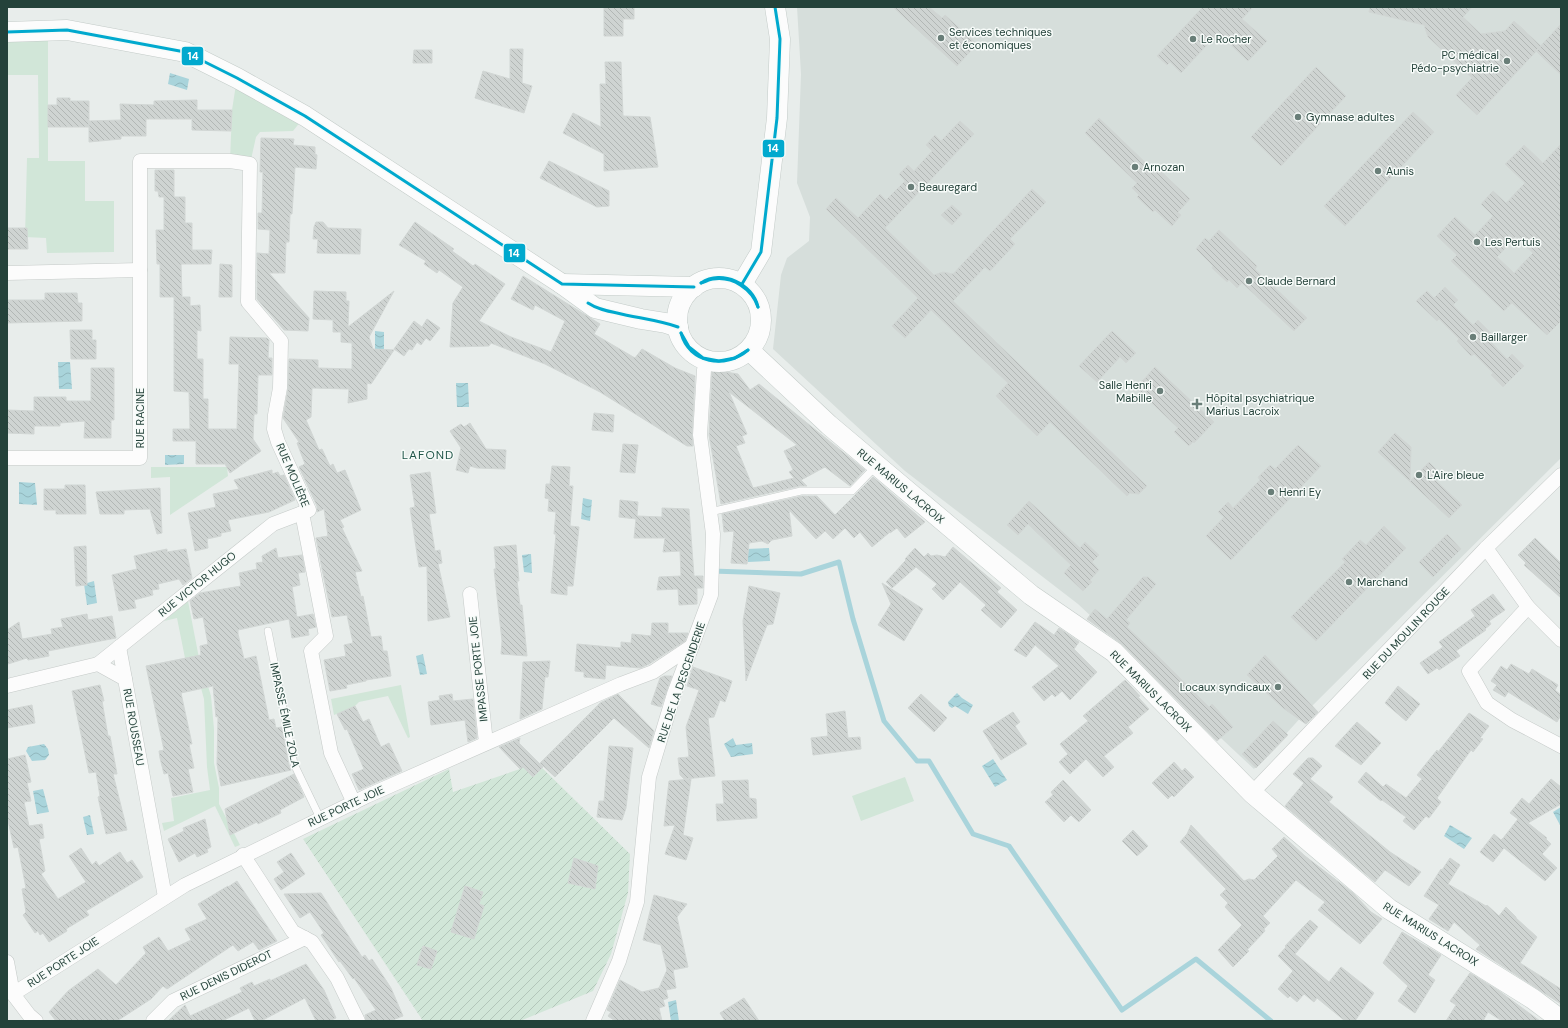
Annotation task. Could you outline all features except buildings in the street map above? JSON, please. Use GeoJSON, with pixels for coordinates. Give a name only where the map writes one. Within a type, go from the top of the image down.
{"type":"FeatureCollection","features":[{"type":"Feature","properties":{"kind":"main road"},"geometry":{"type":"LineString","coordinates":[[742,284],[761,252],[762,244],[777,118],[780,39],[775,7]]}},
{"type":"Feature","properties":{"kind":"main road"},"geometry":{"type":"LineString","coordinates":[[7,32],[66,30],[185,52],[237,78],[305,116],[562,284],[595,308],[641,319],[666,322],[678,327]]}},
{"type":"Feature","properties":{"kind":"main road"},"geometry":{"type":"LineString","coordinates":[[717,278],[730,279],[742,284],[757,301],[761,314],[761,326],[757,339],[749,350],[730,360],[719,362],[697,356],[688,348],[678,327],[680,305],[686,295],[694,287],[705,280],[717,278]]}},
{"type":"Feature","properties":{"kind":"main road"},"geometry":{"type":"LineString","coordinates":[[562,284],[694,287]]}},
{"type":"Feature","properties":{"kind":"main road","name":"RUE MARIUS LACROIX"},"geometry":{"type":"LineString","coordinates":[[749,350],[828,425],[1031,595],[1114,652],[1252,793],[1389,909],[1533,998],[1561,1020]]}},
{"type":"Feature","properties":{"kind":"street","name":"RUE RACINE"},"geometry":{"type":"LineString","coordinates":[[7,458],[140,458],[140,161],[230,161],[250,164]]}},
{"type":"Feature","properties":{"kind":"street","name":"RUE MOLIÈRE"},"geometry":{"type":"LineString","coordinates":[[250,164],[248,302],[280,341],[280,388],[274,429],[278,442],[309,510],[302,513],[326,636],[311,651],[331,753],[354,802]]}},
{"type":"Feature","properties":{"kind":"street"},"geometry":{"type":"LineString","coordinates":[[7,273],[140,270]]}},
{"type":"Feature","properties":{"kind":"street","name":"RUE DE LA DESCENDERIE"},"geometry":{"type":"LineString","coordinates":[[593,1021],[618,961],[637,902],[649,777],[674,694],[711,595],[713,534],[700,435],[704,370],[708,360]]}},
{"type":"Feature","properties":{"kind":"street","name":"RUE DU MOULIN ROUGE"},"geometry":{"type":"LineString","coordinates":[[1252,793],[1486,548],[1561,475]]}},
{"type":"Feature","properties":{"kind":"street","name":"RUE VICTOR HUGO"},"geometry":{"type":"LineString","coordinates":[[98,664],[272,524],[302,513]]}},
{"type":"Feature","properties":{"kind":"street"},"geometry":{"type":"LineString","coordinates":[[1486,548],[1528,607],[1561,640]]}},
{"type":"Feature","properties":{"kind":"street","name":"IMPASSE PORTE JOIE"},"geometry":{"type":"LineString","coordinates":[[470,594],[486,743]]}},
{"type":"Feature","properties":{"kind":"street"},"geometry":{"type":"LineString","coordinates":[[1528,607],[1469,671],[1487,704],[1512,720],[1561,746]]}},
{"type":"Feature","properties":{"kind":"street","name":"RUE PORTE JOIE"},"geometry":{"type":"LineString","coordinates":[[14,994],[165,897],[243,855],[354,802],[486,743],[621,684],[653,672],[692,646]]}},
{"type":"Feature","properties":{"kind":"street"},"geometry":{"type":"LineString","coordinates":[[119,647],[125,679]]}},
{"type":"Feature","properties":{"kind":"street"},"geometry":{"type":"LineString","coordinates":[[7,686],[98,664]]}},
{"type":"Feature","properties":{"kind":"street","name":"RUE ROUSSEAU"},"geometry":{"type":"LineString","coordinates":[[98,664],[125,679],[165,897]]}},
{"type":"Feature","properties":{"kind":"street"},"geometry":{"type":"LineString","coordinates":[[243,855],[294,932],[312,942],[337,978],[358,1021]]}},
{"type":"Feature","properties":{"kind":"street","name":"RUE DENIS DIDEROT"},"geometry":{"type":"LineString","coordinates":[[153,1021],[172,1001],[305,938]]}},
{"type":"Feature","properties":{"kind":"street"},"geometry":{"type":"LineString","coordinates":[[7,962],[14,994],[29,1015],[36,1021]]}},
{"type":"Feature","properties":{"kind":"lane"},"geometry":{"type":"LineString","coordinates":[[710,512],[802,491],[852,491],[876,466]]}},
{"type":"Feature","properties":{"kind":"lane","name":"IMPASSE ÉMILE ZOLA"},"geometry":{"type":"LineString","coordinates":[[268,631],[294,764],[320,818]]}},
{"type":"Feature","properties":{"kind":"shaded area","name":"Hôpital psychiatrique Marius Lacroix"},"geometry":{"type":"Polygon","coordinates":[[[797,7],[1561,7],[1561,458],[1304,714],[1254,769],[1078,604],[905,471],[773,349],[781,275],[787,258],[809,241],[810,217],[797,183],[801,74],[797,7]]]}},
{"type":"Feature","properties":{"kind":"green space"},"geometry":{"type":"Polygon","coordinates":[[[48,31],[48,161],[85,161],[85,201],[114,201],[114,252],[47,253],[46,238],[25,237],[27,158],[39,158],[38,75],[7,75],[7,32],[48,31]]]}},
{"type":"Feature","properties":{"kind":"green space"},"geometry":{"type":"Polygon","coordinates":[[[237,78],[305,116],[293,131],[260,132],[256,137],[250,164],[230,161],[232,110],[237,78]]]}},
{"type":"Feature","properties":{"kind":"green space"},"geometry":{"type":"Polygon","coordinates":[[[151,467],[227,467],[228,476],[170,515],[170,477],[151,478],[151,467]]]}},
{"type":"Feature","properties":{"kind":"green space"},"geometry":{"type":"Polygon","coordinates":[[[188,601],[198,653],[211,696],[214,729],[214,763],[219,788],[219,804],[240,845],[235,847],[215,806],[164,831],[162,823],[174,821],[171,798],[210,790],[207,767],[204,699],[198,677],[185,658],[177,618],[164,621],[188,601]]]}},
{"type":"Feature","properties":{"kind":"green space"},"geometry":{"type":"Polygon","coordinates":[[[401,685],[410,737],[408,738],[388,696],[359,702],[355,706],[334,715],[331,699],[401,685]]]}},
{"type":"Feature","properties":{"kind":"green space"},"geometry":{"type":"Polygon","coordinates":[[[532,758],[630,854],[628,893],[611,954],[593,991],[520,1021],[423,1021],[303,839],[449,769],[453,792],[520,769],[532,758]]]}},
{"type":"Feature","properties":{"kind":"green space"},"geometry":{"type":"Polygon","coordinates":[[[905,777],[914,801],[861,821],[852,796],[905,777]]]}},
{"type":"Feature","properties":{"kind":"water"},"geometry":{"type":"Polygon","coordinates":[[[170,73],[189,79],[187,90],[168,84],[170,73]]]}},
{"type":"Feature","properties":{"kind":"water"},"geometry":{"type":"Polygon","coordinates":[[[375,331],[384,332],[384,350],[375,350],[375,331]]]}},
{"type":"Feature","properties":{"kind":"water"},"geometry":{"type":"Polygon","coordinates":[[[58,362],[70,362],[72,389],[59,389],[58,362]]]}},
{"type":"Feature","properties":{"kind":"water"},"geometry":{"type":"Polygon","coordinates":[[[456,383],[468,383],[469,407],[457,407],[456,383]]]}},
{"type":"Feature","properties":{"kind":"water"},"geometry":{"type":"Polygon","coordinates":[[[165,455],[184,455],[184,464],[165,465],[165,455]]]}},
{"type":"Feature","properties":{"kind":"water"},"geometry":{"type":"Polygon","coordinates":[[[19,482],[35,483],[37,505],[19,504],[19,482]]]}},
{"type":"Feature","properties":{"kind":"water"},"geometry":{"type":"Polygon","coordinates":[[[583,498],[592,500],[590,521],[581,519],[583,498]]]}},
{"type":"Feature","properties":{"kind":"water"},"geometry":{"type":"Polygon","coordinates":[[[769,548],[770,561],[748,562],[746,549],[769,548]]]}},
{"type":"Feature","properties":{"kind":"water"},"geometry":{"type":"Polygon","coordinates":[[[531,554],[532,573],[524,572],[522,555],[531,554]]]}},
{"type":"Feature","properties":{"kind":"water"},"geometry":{"type":"Polygon","coordinates":[[[94,581],[97,603],[87,605],[84,584],[94,581]]]}},
{"type":"Feature","properties":{"kind":"water"},"geometry":{"type":"Polygon","coordinates":[[[423,654],[427,674],[420,675],[416,656],[423,654]]]}},
{"type":"Feature","properties":{"kind":"water"},"geometry":{"type":"Polygon","coordinates":[[[957,693],[973,705],[968,714],[955,706],[952,708],[949,706],[948,702],[957,693]]]}},
{"type":"Feature","properties":{"kind":"water"},"geometry":{"type":"Polygon","coordinates":[[[733,738],[736,745],[752,743],[753,754],[731,757],[724,744],[733,738]]]}},
{"type":"Feature","properties":{"kind":"water"},"geometry":{"type":"Polygon","coordinates":[[[44,744],[48,749],[49,755],[45,760],[32,761],[26,751],[28,747],[44,744]]]}},
{"type":"Feature","properties":{"kind":"water"},"geometry":{"type":"Polygon","coordinates":[[[993,759],[1007,780],[995,787],[982,766],[993,759]]]}},
{"type":"Feature","properties":{"kind":"water"},"geometry":{"type":"Polygon","coordinates":[[[43,789],[49,812],[37,814],[33,791],[43,789]]]}},
{"type":"Feature","properties":{"kind":"water"},"geometry":{"type":"Polygon","coordinates":[[[1561,807],[1561,825],[1560,825],[1553,812],[1561,807]]]}},
{"type":"Feature","properties":{"kind":"water"},"geometry":{"type":"Polygon","coordinates":[[[90,815],[94,834],[87,835],[83,817],[90,815]]]}},
{"type":"Feature","properties":{"kind":"water"},"geometry":{"type":"Polygon","coordinates":[[[1450,825],[1472,838],[1464,849],[1444,836],[1450,825]]]}},
{"type":"Feature","properties":{"kind":"water"},"geometry":{"type":"Polygon","coordinates":[[[676,1000],[679,1021],[671,1021],[668,1002],[676,1000]]]}},
{"type":"Feature","properties":{"kind":"waterway"},"geometry":{"type":"LineString","coordinates":[[712,571],[801,574],[839,562],[853,619],[884,721],[917,761],[929,761],[973,834],[1009,846],[1122,1010],[1196,959],[1271,1021]]}},
{"type":"Feature","properties":{"kind":"transit line","name":"14"},"geometry":{"type":"LineString","coordinates":[[742,284],[761,252],[777,118],[780,39],[775,7]]}},
{"type":"Feature","properties":{"kind":"transit line","name":"14"},"geometry":{"type":"LineString","coordinates":[[7,32],[67,30],[185,52],[237,78],[305,116],[562,284],[694,287]]}},
{"type":"Feature","properties":{"kind":"transit line","name":"14"},"geometry":{"type":"LineString","coordinates":[[701,283],[709,279],[718,278],[727,278],[736,281],[750,292],[758,307]]}},
{"type":"Feature","properties":{"kind":"transit line","name":"14"},"geometry":{"type":"LineString","coordinates":[[701,283],[712,279],[734,282],[746,289],[758,307]]}},
{"type":"Feature","properties":{"kind":"transit line","name":"14"},"geometry":{"type":"LineString","coordinates":[[588,303],[606,311],[678,327]]}},
{"type":"Feature","properties":{"kind":"transit line","name":"14"},"geometry":{"type":"LineString","coordinates":[[681,333],[689,347],[703,358],[719,361],[735,358],[748,350]]}},
{"type":"Feature","properties":{"kind":"transit line","name":"14"},"geometry":{"type":"LineString","coordinates":[[681,333],[685,343],[692,351],[700,357],[709,360],[729,360],[748,350]]}},
{"type":"Feature","properties":{"kind":"place","name":"Services techniques et économiques"},"geometry":{"type":"Point","coordinates":[941,38]}},
{"type":"Feature","properties":{"kind":"place","name":"Le Rocher"},"geometry":{"type":"Point","coordinates":[1193,39]}},
{"type":"Feature","properties":{"kind":"place","name":"PC médical Pédo-psychiatrie"},"geometry":{"type":"Point","coordinates":[1507,61]}},
{"type":"Feature","properties":{"kind":"place","name":"Gymnase adultes"},"geometry":{"type":"Point","coordinates":[1298,117]}},
{"type":"Feature","properties":{"kind":"place","name":"Arnozan"},"geometry":{"type":"Point","coordinates":[1135,167]}},
{"type":"Feature","properties":{"kind":"place","name":"Aunis"},"geometry":{"type":"Point","coordinates":[1378,171]}},
{"type":"Feature","properties":{"kind":"place","name":"Beauregard"},"geometry":{"type":"Point","coordinates":[911,187]}},
{"type":"Feature","properties":{"kind":"place","name":"Les Pertuis"},"geometry":{"type":"Point","coordinates":[1477,242]}},
{"type":"Feature","properties":{"kind":"place","name":"Claude Bernard"},"geometry":{"type":"Point","coordinates":[1249,281]}},
{"type":"Feature","properties":{"kind":"place","name":"Baillarger"},"geometry":{"type":"Point","coordinates":[1473,337]}},
{"type":"Feature","properties":{"kind":"place","name":"Salle Henri Mabille"},"geometry":{"type":"Point","coordinates":[1160,391]}},
{"type":"Feature","properties":{"kind":"place","name":"Hôpital psychiatrique Marius Lacroix"},"geometry":{"type":"Point","coordinates":[1197,404]}},
{"type":"Feature","properties":{"kind":"place","name":"L'Aire bleue"},"geometry":{"type":"Point","coordinates":[1419,475]}},
{"type":"Feature","properties":{"kind":"place","name":"Henri Ey"},"geometry":{"type":"Point","coordinates":[1271,492]}},
{"type":"Feature","properties":{"kind":"place","name":"Marchand"},"geometry":{"type":"Point","coordinates":[1349,582]}},
{"type":"Feature","properties":{"kind":"place","name":"Locaux syndicaux"},"geometry":{"type":"Point","coordinates":[1278,687]}},
{"type":"Feature","properties":{"kind":"district","name":"LAFOND"},"geometry":{"type":"Point","coordinates":[428,455]}}]}
